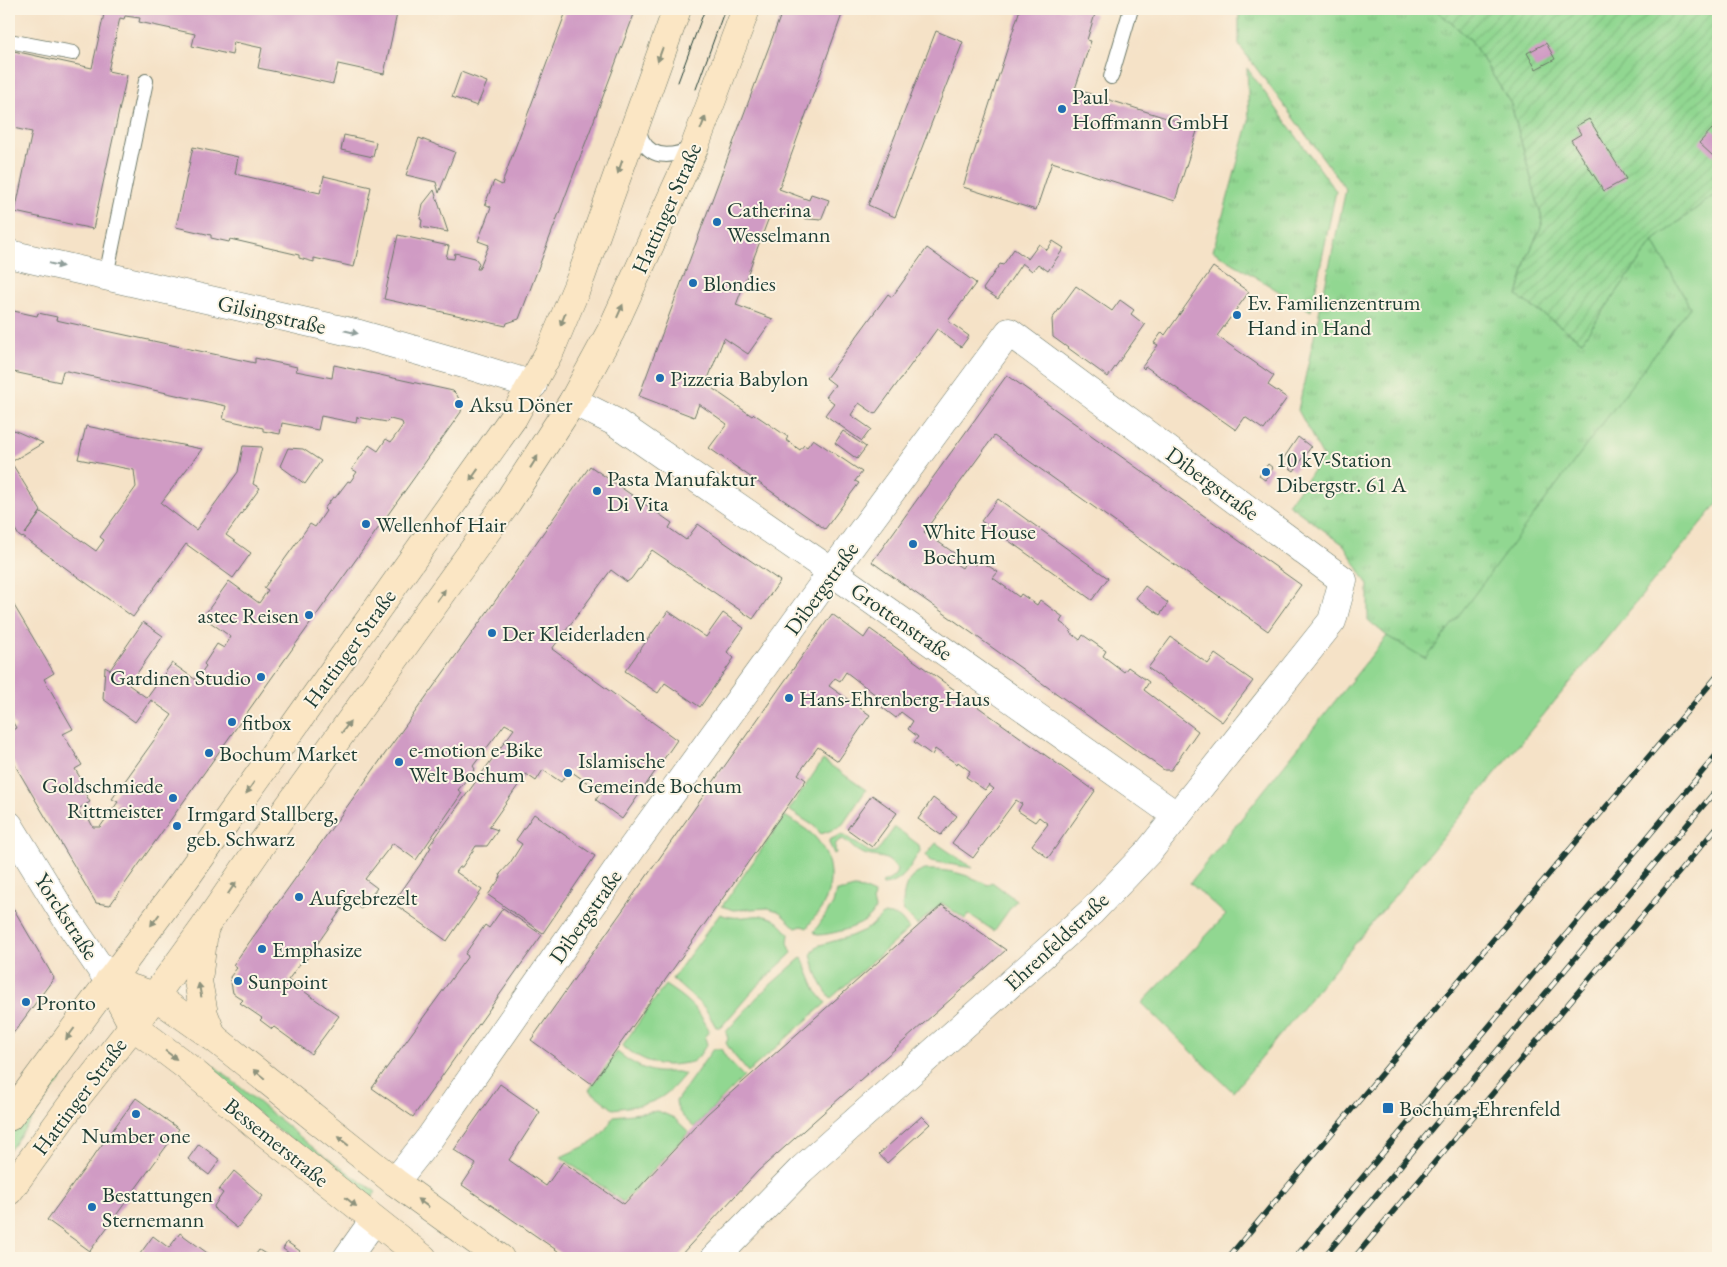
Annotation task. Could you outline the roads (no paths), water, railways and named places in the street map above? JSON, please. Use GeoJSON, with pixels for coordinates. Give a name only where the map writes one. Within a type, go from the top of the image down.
{"type":"FeatureCollection","features":[{"type":"Feature","properties":{"kind":"main road","name":"Hattinger Straße"},"geometry":{"type":"LineString","coordinates":[[9,1118],[183,882],[513,418],[552,349],[581,277],[677,9]]}},
{"type":"Feature","properties":{"kind":"main road","name":"Hattinger Straße"},"geometry":{"type":"LineString","coordinates":[[9,1190],[76,1097],[133,1026],[204,928],[261,845],[507,504],[573,401],[611,331],[694,148],[746,9]]}},
{"type":"Feature","properties":{"kind":"main road"},"geometry":{"type":"LineString","coordinates":[[532,385],[573,401]]}},
{"type":"Feature","properties":{"kind":"main road"},"geometry":{"type":"LineString","coordinates":[[204,928],[198,981],[204,1014],[213,1037]]}},
{"type":"Feature","properties":{"kind":"main road","name":"Hattinger Straße"},"geometry":{"type":"LineString","coordinates":[[110,981],[133,1026]]}},
{"type":"Feature","properties":{"kind":"main road"},"geometry":{"type":"LineString","coordinates":[[110,981],[155,996]]}},
{"type":"Feature","properties":{"kind":"main road","name":"Bessemerstraße"},"geometry":{"type":"LineString","coordinates":[[155,996],[213,1037],[395,1182],[500,1258]]}},
{"type":"Feature","properties":{"kind":"main road","name":"Bessemerstraße"},"geometry":{"type":"LineString","coordinates":[[133,1026],[186,1066],[258,1127],[422,1258]]}},
{"type":"Feature","properties":{"kind":"street","name":"Gilsingstraße"},"geometry":{"type":"LineString","coordinates":[[9,254],[359,334],[532,385]]}},
{"type":"Feature","properties":{"kind":"street","name":"Dibergstraße"},"geometry":{"type":"LineString","coordinates":[[395,1182],[434,1133],[632,848],[1009,332],[1343,580]]}},
{"type":"Feature","properties":{"kind":"street","name":"Grottenstraße"},"geometry":{"type":"LineString","coordinates":[[573,401],[615,422],[832,572],[1177,816]]}},
{"type":"Feature","properties":{"kind":"street","name":"Ehrenfeldstraße"},"geometry":{"type":"LineString","coordinates":[[715,1258],[801,1170],[1091,912],[1149,851],[1332,621],[1343,580]]}},
{"type":"Feature","properties":{"kind":"street","name":"Yorckstraße"},"geometry":{"type":"LineString","coordinates":[[9,826],[66,918],[110,981]]}},
{"type":"Feature","properties":{"kind":"street"},"geometry":{"type":"LineString","coordinates":[[347,1258],[374,1220]]}},
{"type":"Feature","properties":{"kind":"lane"},"geometry":{"type":"LineString","coordinates":[[1111,76],[1131,9]]}},
{"type":"Feature","properties":{"kind":"lane"},"geometry":{"type":"LineString","coordinates":[[9,41],[73,54]]}},
{"type":"Feature","properties":{"kind":"lane"},"geometry":{"type":"LineString","coordinates":[[106,276],[146,81]]}},
{"type":"Feature","properties":{"kind":"lane"},"geometry":{"type":"LineString","coordinates":[[636,121],[643,140],[652,151],[663,155],[674,155],[694,148]]}},
{"type":"Feature","properties":{"kind":"tram line"},"geometry":{"type":"LineString","coordinates":[[678,82],[705,9]]}},
{"type":"Feature","properties":{"kind":"tram line"},"geometry":{"type":"LineString","coordinates":[[696,89],[725,9]]}},
{"type":"Feature","properties":{"kind":"railway"},"geometry":{"type":"LineString","coordinates":[[1228,1258],[1476,960],[1718,675]]}},
{"type":"Feature","properties":{"kind":"railway"},"geometry":{"type":"LineString","coordinates":[[1295,1258],[1718,753]]}},
{"type":"Feature","properties":{"kind":"railway"},"geometry":{"type":"LineString","coordinates":[[1323,1258],[1718,788]]}},
{"type":"Feature","properties":{"kind":"railway"},"geometry":{"type":"LineString","coordinates":[[1354,1258],[1718,826]]}},
{"type":"Feature","properties":{"kind":"place","name":"Paul Hoffmann GmbH"},"geometry":{"type":"Point","coordinates":[1062,109]}},
{"type":"Feature","properties":{"kind":"place","name":"Catherina Wesselmann"},"geometry":{"type":"Point","coordinates":[717,222]}},
{"type":"Feature","properties":{"kind":"place","name":"Blondies"},"geometry":{"type":"Point","coordinates":[693,283]}},
{"type":"Feature","properties":{"kind":"place","name":"Ev. Familienzentrum Hand in Hand"},"geometry":{"type":"Point","coordinates":[1237,315]}},
{"type":"Feature","properties":{"kind":"place","name":"Pizzeria Babylon"},"geometry":{"type":"Point","coordinates":[660,378]}},
{"type":"Feature","properties":{"kind":"place","name":"Aksu Döner"},"geometry":{"type":"Point","coordinates":[459,404]}},
{"type":"Feature","properties":{"kind":"place","name":"10 kV-Station Dibergstr. 61 A"},"geometry":{"type":"Point","coordinates":[1266,472]}},
{"type":"Feature","properties":{"kind":"place","name":"Pasta Manufaktur Di Vita"},"geometry":{"type":"Point","coordinates":[597,491]}},
{"type":"Feature","properties":{"kind":"place","name":"Wellenhof Hair"},"geometry":{"type":"Point","coordinates":[366,524]}},
{"type":"Feature","properties":{"kind":"place","name":"White House Bochum"},"geometry":{"type":"Point","coordinates":[913,544]}},
{"type":"Feature","properties":{"kind":"place","name":"astec Reisen"},"geometry":{"type":"Point","coordinates":[309,615]}},
{"type":"Feature","properties":{"kind":"place","name":"Der Kleiderladen"},"geometry":{"type":"Point","coordinates":[492,633]}},
{"type":"Feature","properties":{"kind":"place","name":"Gardinen Studio"},"geometry":{"type":"Point","coordinates":[261,677]}},
{"type":"Feature","properties":{"kind":"place","name":"Hans-Ehrenberg-Haus"},"geometry":{"type":"Point","coordinates":[789,698]}},
{"type":"Feature","properties":{"kind":"place","name":"fitbox"},"geometry":{"type":"Point","coordinates":[232,722]}},
{"type":"Feature","properties":{"kind":"place","name":"Bochum Market"},"geometry":{"type":"Point","coordinates":[209,753]}},
{"type":"Feature","properties":{"kind":"place","name":"e-motion e-Bike Welt Bochum"},"geometry":{"type":"Point","coordinates":[399,762]}},
{"type":"Feature","properties":{"kind":"place","name":"Islamische Gemeinde Bochum"},"geometry":{"type":"Point","coordinates":[568,773]}},
{"type":"Feature","properties":{"kind":"place","name":"Goldschmiede Rittmeister"},"geometry":{"type":"Point","coordinates":[173,798]}},
{"type":"Feature","properties":{"kind":"place","name":"Irmgard Stallberg, geb. Schwarz"},"geometry":{"type":"Point","coordinates":[177,826]}},
{"type":"Feature","properties":{"kind":"place","name":"Aufgebrezelt"},"geometry":{"type":"Point","coordinates":[299,897]}},
{"type":"Feature","properties":{"kind":"place","name":"Emphasize"},"geometry":{"type":"Point","coordinates":[262,949]}},
{"type":"Feature","properties":{"kind":"place","name":"Sunpoint"},"geometry":{"type":"Point","coordinates":[238,981]}},
{"type":"Feature","properties":{"kind":"place","name":"Pronto"},"geometry":{"type":"Point","coordinates":[26,1002]}},
{"type":"Feature","properties":{"kind":"place","name":"Bochum-Ehrenfeld"},"geometry":{"type":"Point","coordinates":[1388,1108]}},
{"type":"Feature","properties":{"kind":"place","name":"Number one"},"geometry":{"type":"Point","coordinates":[136,1114]}},
{"type":"Feature","properties":{"kind":"place","name":"Bestattungen Sternemann"},"geometry":{"type":"Point","coordinates":[92,1207]}}]}
